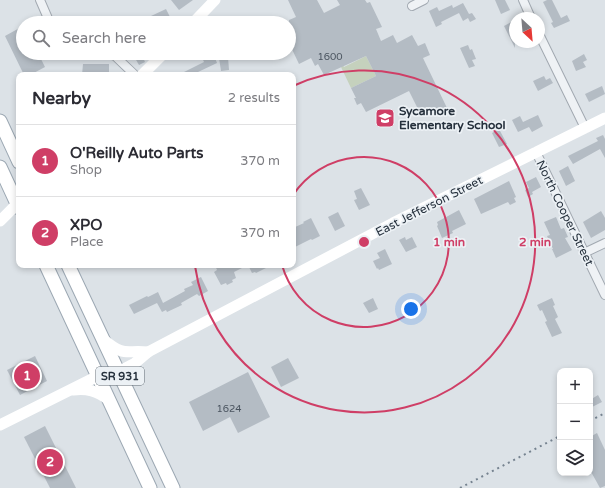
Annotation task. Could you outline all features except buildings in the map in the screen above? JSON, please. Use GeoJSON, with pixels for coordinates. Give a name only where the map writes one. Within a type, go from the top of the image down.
{"type":"FeatureCollection","features":[{"type":"Feature","properties":{"kind":"main road"},"geometry":{"type":"LineString","coordinates":[[0,121],[16,156]]}},
{"type":"Feature","properties":{"kind":"main road"},"geometry":{"type":"LineString","coordinates":[[0,167],[16,200]]}},
{"type":"Feature","properties":{"kind":"main road","name":"SR 931"},"geometry":{"type":"LineString","coordinates":[[47,268],[150,488]]}},
{"type":"Feature","properties":{"kind":"main road","name":"SR 931"},"geometry":{"type":"LineString","coordinates":[[69,268],[173,488]]}},
{"type":"Feature","properties":{"kind":"street"},"geometry":{"type":"LineString","coordinates":[[40,0],[47,16]]}},
{"type":"Feature","properties":{"kind":"street"},"geometry":{"type":"LineString","coordinates":[[200,16],[215,0]]}},
{"type":"Feature","properties":{"kind":"street"},"geometry":{"type":"LineString","coordinates":[[412,6],[424,0]]}},
{"type":"Feature","properties":{"kind":"street"},"geometry":{"type":"LineString","coordinates":[[523,0],[528,12]]}},
{"type":"Feature","properties":{"kind":"street"},"geometry":{"type":"LineString","coordinates":[[545,47],[584,128]]}},
{"type":"Feature","properties":{"kind":"street"},"geometry":{"type":"LineString","coordinates":[[119,60],[132,72]]}},
{"type":"Feature","properties":{"kind":"street"},"geometry":{"type":"LineString","coordinates":[[145,72],[157,60]]}},
{"type":"Feature","properties":{"kind":"street","name":"East Jefferson Street"},"geometry":{"type":"LineString","coordinates":[[0,425],[98,376],[118,372],[135,363],[148,352],[393,223],[605,118]]}},
{"type":"Feature","properties":{"kind":"street","name":"North Cooper Street"},"geometry":{"type":"LineString","coordinates":[[536,152],[605,295]]}},
{"type":"Feature","properties":{"kind":"street"},"geometry":{"type":"LineString","coordinates":[[0,222],[16,206]]}},
{"type":"Feature","properties":{"kind":"street"},"geometry":{"type":"LineString","coordinates":[[584,253],[605,243]]}},
{"type":"Feature","properties":{"kind":"street","name":"East Jefferson Street"},"geometry":{"type":"LineString","coordinates":[[104,340],[115,349],[122,352],[148,352]]}},
{"type":"Feature","properties":{"kind":"street","name":"East Jefferson Street"},"geometry":{"type":"LineString","coordinates":[[66,391],[78,389],[95,391],[109,400]]}},
{"type":"Feature","properties":{"kind":"green space"},"geometry":{"type":"Polygon","coordinates":[[[366,56],[376,76],[351,88],[341,67],[343,65],[344,67],[366,56]]]}},
{"type":"Feature","properties":{"kind":"railway"},"geometry":{"type":"LineString","coordinates":[[593,419],[605,413]]}},
{"type":"Feature","properties":{"kind":"railway"},"geometry":{"type":"LineString","coordinates":[[460,488],[557,438]]}},
{"type":"Feature","properties":{"kind":"place","name":"Sycamore Elementary School"},"geometry":{"type":"Point","coordinates":[385,118]}},
{"type":"Feature","properties":{"kind":"place","name":"O'Reilly Auto Parts"},"geometry":{"type":"Point","coordinates":[27,376]}},
{"type":"Feature","properties":{"kind":"place","name":"XPO"},"geometry":{"type":"Point","coordinates":[50,462]}}]}
